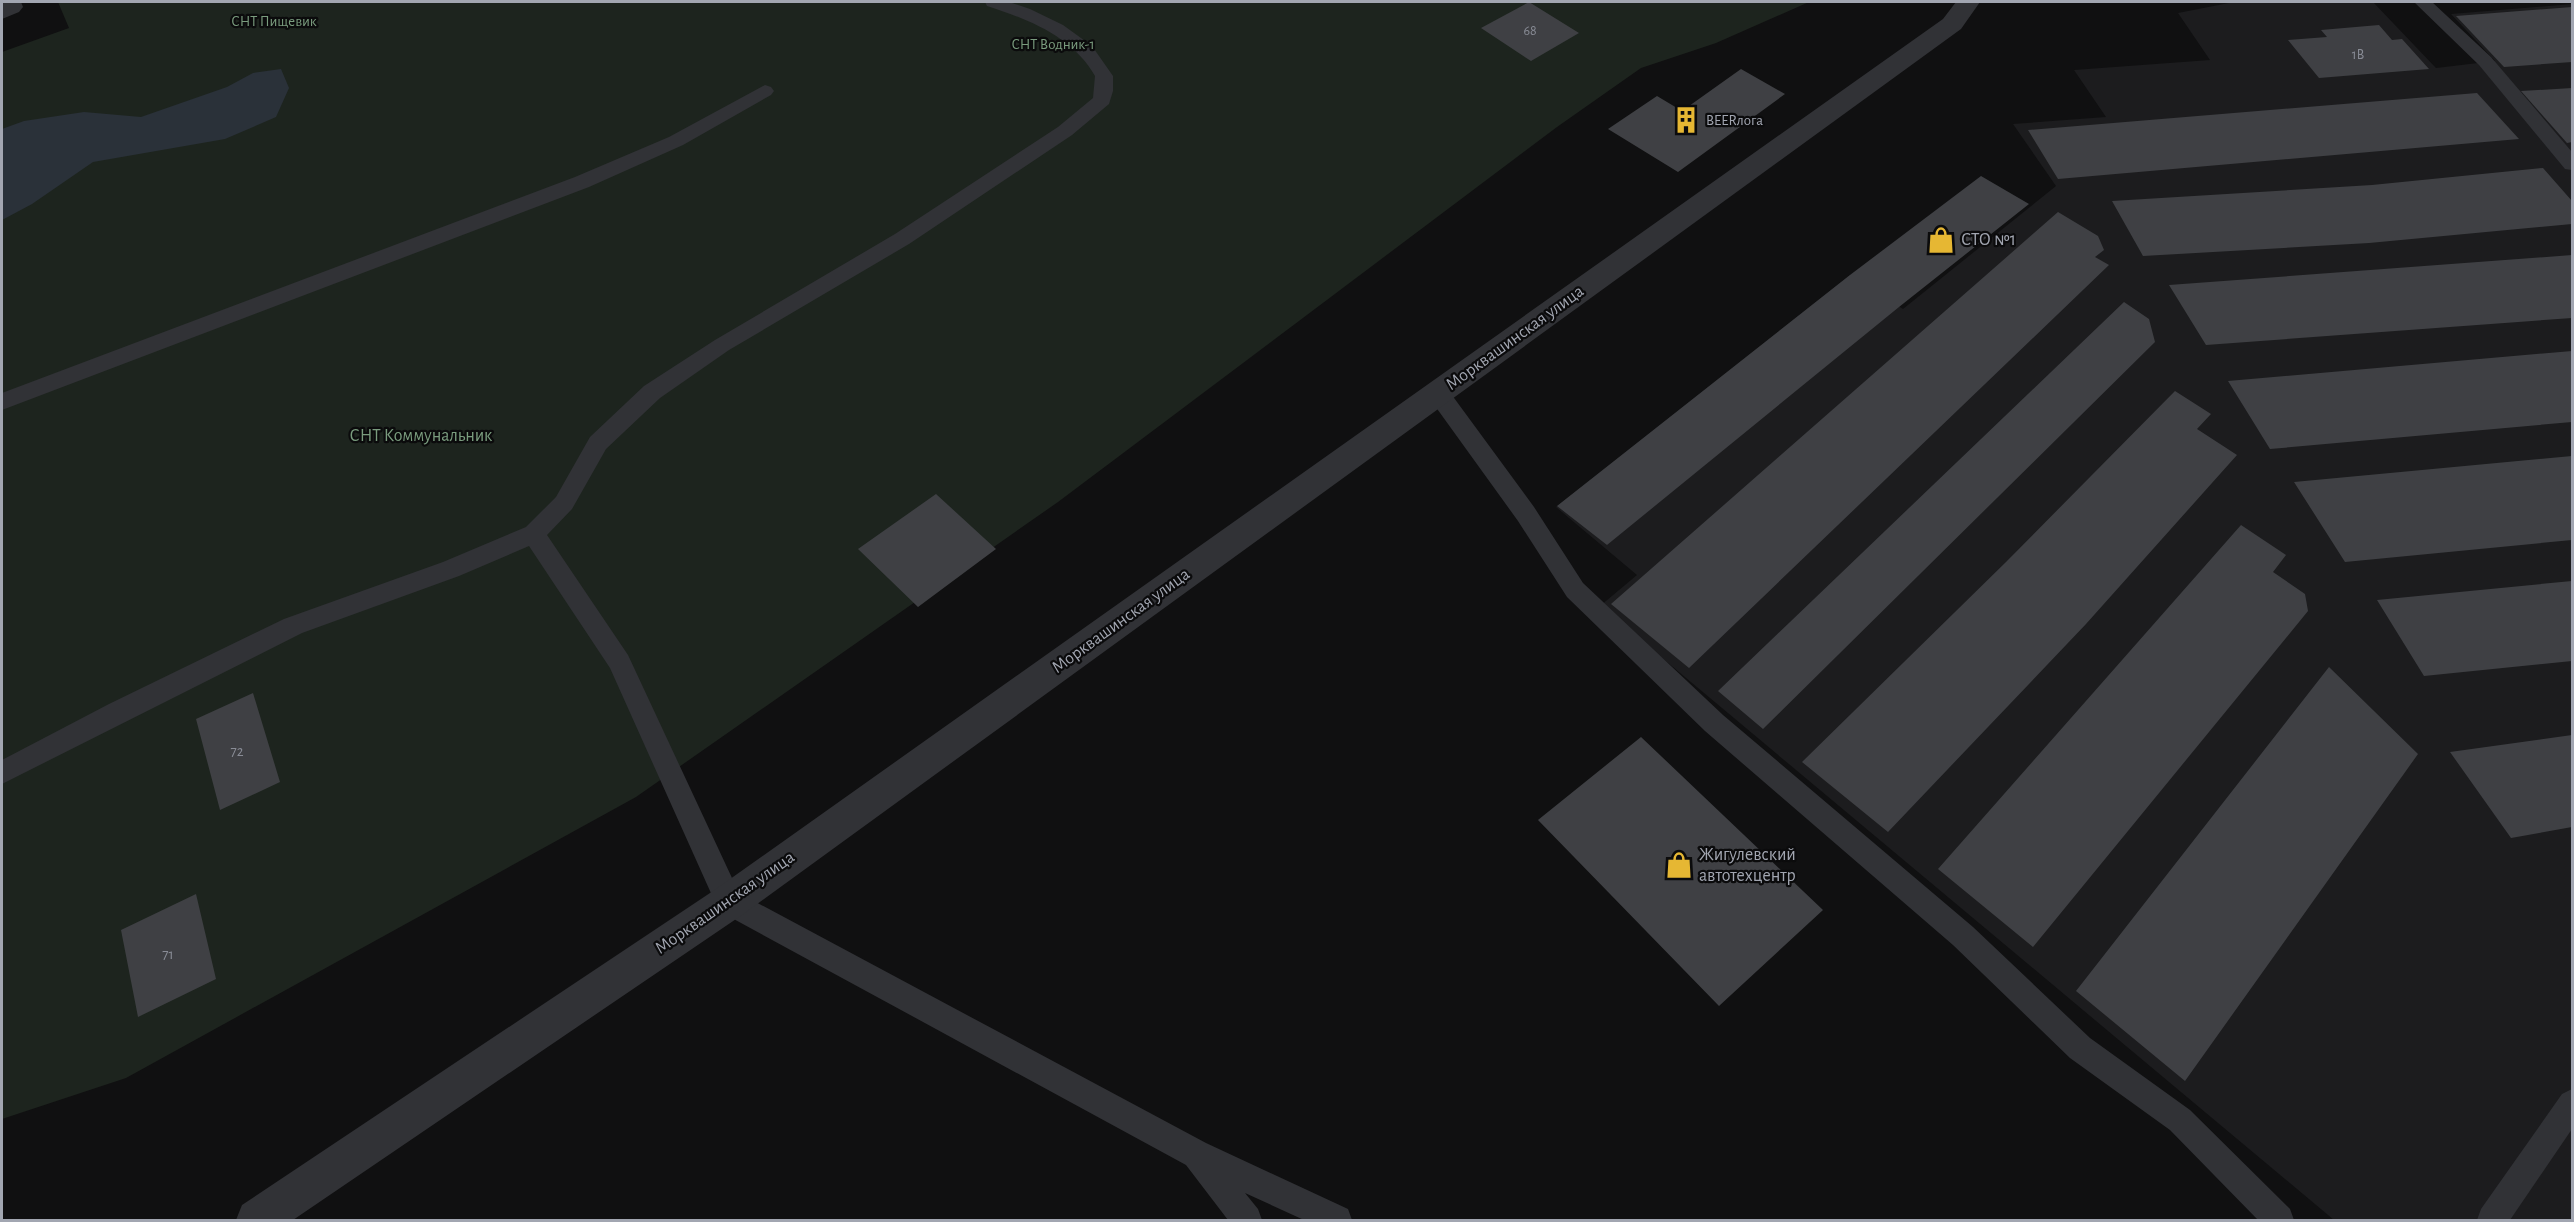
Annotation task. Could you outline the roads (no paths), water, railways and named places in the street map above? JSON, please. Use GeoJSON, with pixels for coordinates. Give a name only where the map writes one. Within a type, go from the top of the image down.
{"type":"FeatureCollection","features":[{"type":"Feature","properties":{"kind":"street","name":"Морквашинская улица"},"geometry":{"type":"LineString","coordinates":[[258,1221],[729,902],[1952,24],[1968,2]]}},
{"type":"Feature","properties":{"kind":"lane"},"geometry":{"type":"LineString","coordinates":[[2,773],[118,712],[293,626],[452,569],[534,534],[564,503],[598,443],[652,392],[722,345],[902,239],[1065,130],[1102,100],[1105,79],[1089,52],[1032,15],[993,2]]}},
{"type":"Feature","properties":{"kind":"lane"},"geometry":{"type":"LineString","coordinates":[[2422,2],[2485,61],[2572,164]]}},
{"type":"Feature","properties":{"kind":"lane"},"geometry":{"type":"LineString","coordinates":[[2,402],[582,182],[676,141],[765,91]]}},
{"type":"Feature","properties":{"kind":"lane"},"geometry":{"type":"LineString","coordinates":[[1438,393],[1526,514],[1575,590],[1714,723],[1963,936],[2080,1047],[2180,1120],[2279,1221]]}},
{"type":"Feature","properties":{"kind":"lane"},"geometry":{"type":"LineString","coordinates":[[534,534],[619,662],[729,902],[1195,1154],[1336,1221]]}},
{"type":"Feature","properties":{"kind":"lane"},"geometry":{"type":"LineString","coordinates":[[2492,1221],[2572,1104]]}},
{"type":"Feature","properties":{"kind":"lane"},"geometry":{"type":"LineString","coordinates":[[1195,1154],[1247,1221]]}},
{"type":"Feature","properties":{"kind":"place","name":"BEERлога"},"geometry":{"type":"Point","coordinates":[1686,120]}},
{"type":"Feature","properties":{"kind":"place","name":"СТО №1"},"geometry":{"type":"Point","coordinates":[1941,240]}},
{"type":"Feature","properties":{"kind":"place","name":"Жигулевский автотехцентр"},"geometry":{"type":"Point","coordinates":[1679,865]}},
{"type":"Feature","properties":{"kind":"park label","name":"СНТ Пищевик"},"geometry":{"type":"Point","coordinates":[274,21]}},
{"type":"Feature","properties":{"kind":"park label","name":"СНТ Водник-1"},"geometry":{"type":"Point","coordinates":[1053,44]}},
{"type":"Feature","properties":{"kind":"park label","name":"СНТ Коммунальник"},"geometry":{"type":"Point","coordinates":[421,436]}}]}
